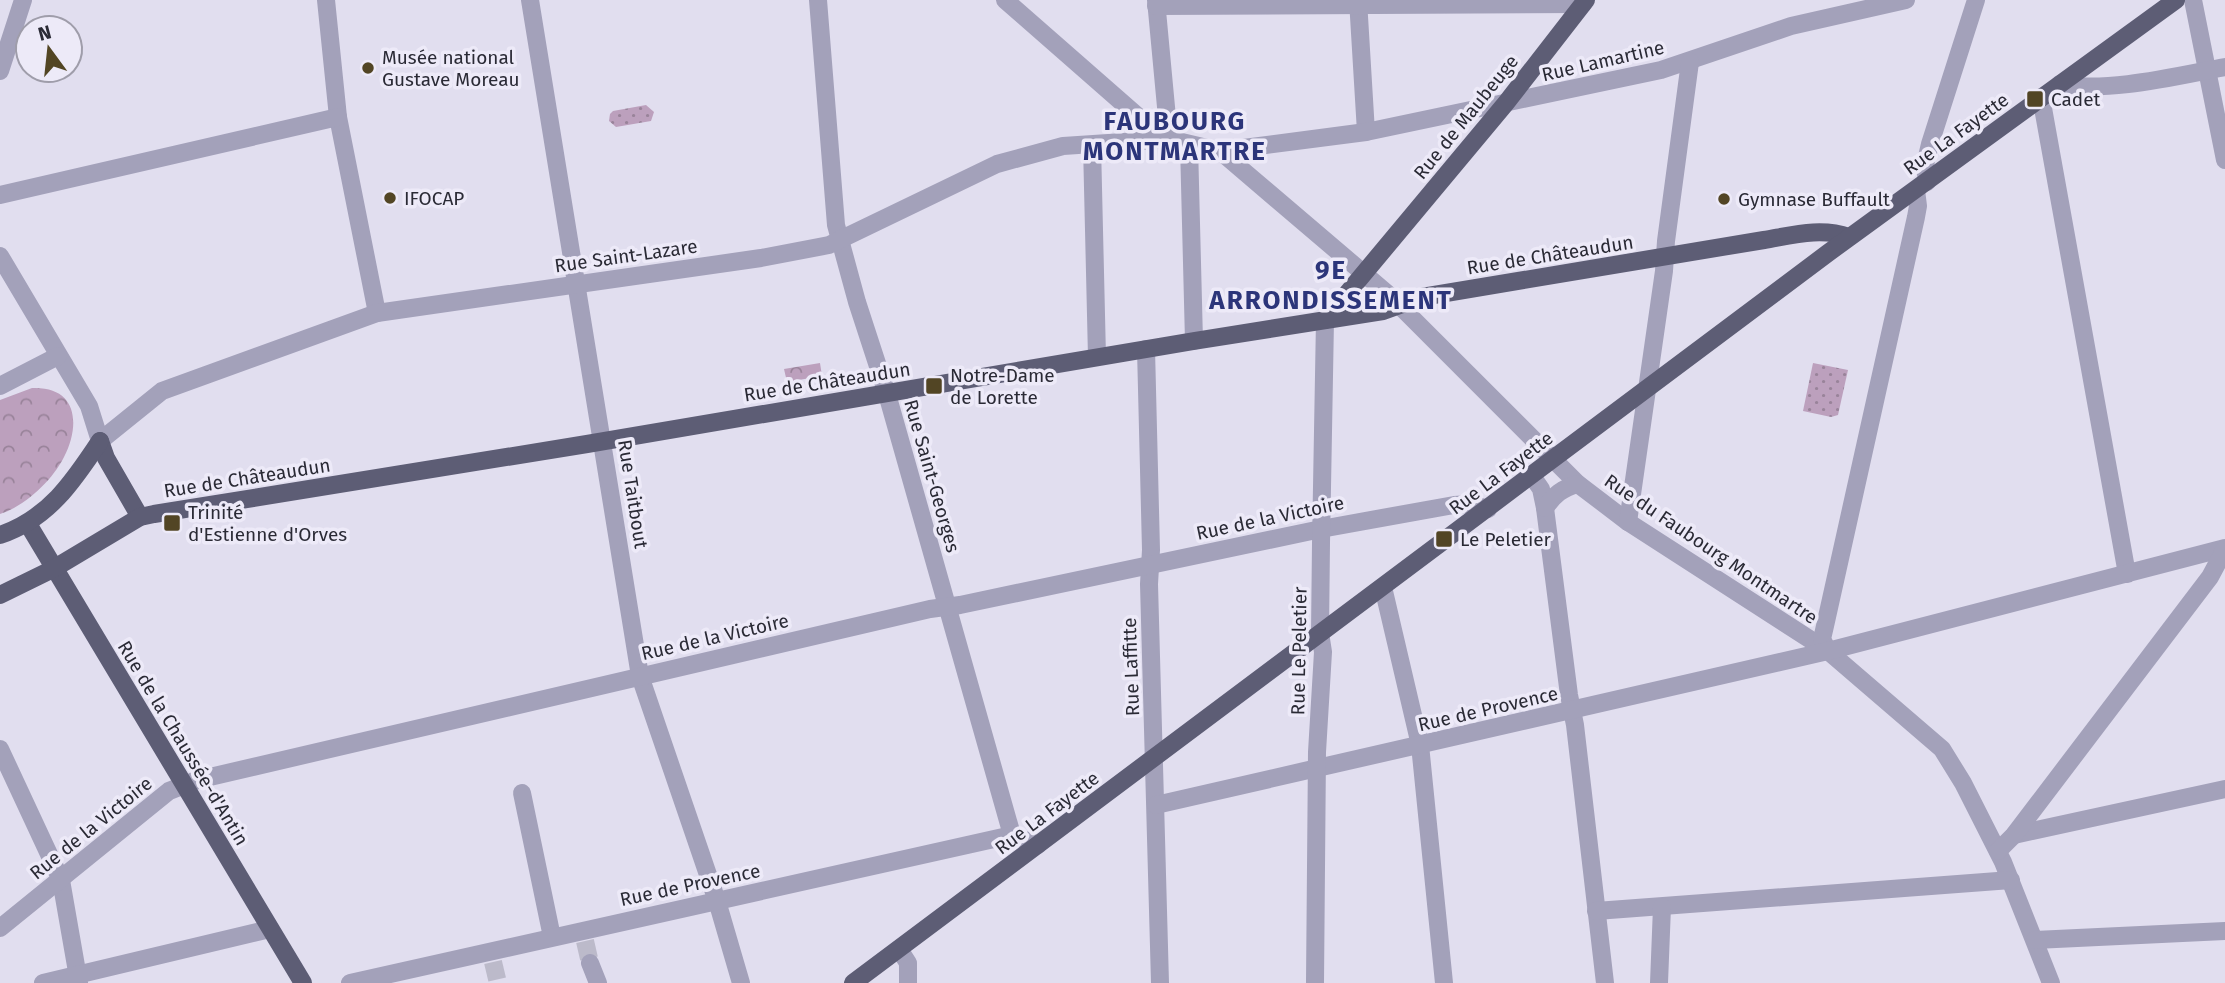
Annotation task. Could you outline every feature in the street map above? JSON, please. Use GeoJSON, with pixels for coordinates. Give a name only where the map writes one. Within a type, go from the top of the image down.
{"type":"FeatureCollection","features":[{"type":"Feature","properties":{"kind":"main road","name":"Rue La Fayette"},"geometry":{"type":"LineString","coordinates":[[853,983],[1849,237],[2176,0]]}},
{"type":"Feature","properties":{"kind":"main road","name":"Rue de Maubeuge"},"geometry":{"type":"LineString","coordinates":[[1325,320],[1506,103],[1585,2]]}},
{"type":"Feature","properties":{"kind":"main road","name":"Rue de Châteaudun"},"geometry":{"type":"LineString","coordinates":[[140,517],[1383,311],[1422,297],[1664,264],[1814,232],[1834,231],[1849,237]]}},
{"type":"Feature","properties":{"kind":"main road"},"geometry":{"type":"LineString","coordinates":[[0,595],[53,569],[140,517],[106,458],[100,441]]}},
{"type":"Feature","properties":{"kind":"main road"},"geometry":{"type":"LineString","coordinates":[[0,535],[28,524],[52,505],[70,486],[100,441]]}},
{"type":"Feature","properties":{"kind":"main road","name":"Rue de la Chaussée-d'Antin"},"geometry":{"type":"LineString","coordinates":[[28,524],[303,983]]}},
{"type":"Feature","properties":{"kind":"street"},"geometry":{"type":"LineString","coordinates":[[0,71],[23,0]]}},
{"type":"Feature","properties":{"kind":"street"},"geometry":{"type":"LineString","coordinates":[[326,0],[338,117],[377,313]]}},
{"type":"Feature","properties":{"kind":"street","name":"Rue Taitbout"},"geometry":{"type":"LineString","coordinates":[[530,0],[640,676],[717,901],[741,983]]}},
{"type":"Feature","properties":{"kind":"street","name":"Rue Saint-Georges"},"geometry":{"type":"LineString","coordinates":[[818,0],[836,225],[887,394],[1012,835]]}},
{"type":"Feature","properties":{"kind":"street"},"geometry":{"type":"LineString","coordinates":[[1005,0],[1140,120],[1169,139]]}},
{"type":"Feature","properties":{"kind":"street","name":"Rue Lamartine"},"geometry":{"type":"LineString","coordinates":[[1220,151],[1366,132],[1661,70],[1791,26],[1906,0]]}},
{"type":"Feature","properties":{"kind":"street"},"geometry":{"type":"LineString","coordinates":[[1828,651],[1822,639],[1916,217],[1925,165],[1976,0]]}},
{"type":"Feature","properties":{"kind":"street"},"geometry":{"type":"LineString","coordinates":[[2193,0],[2217,69],[2225,160]]}},
{"type":"Feature","properties":{"kind":"street"},"geometry":{"type":"LineString","coordinates":[[1358,2],[1366,132]]}},
{"type":"Feature","properties":{"kind":"street"},"geometry":{"type":"LineString","coordinates":[[1169,139],[1156,3],[1585,2]]}},
{"type":"Feature","properties":{"kind":"street"},"geometry":{"type":"LineString","coordinates":[[1628,522],[1690,62]]}},
{"type":"Feature","properties":{"kind":"street"},"geometry":{"type":"LineString","coordinates":[[2060,85],[2079,88],[2162,79],[2217,69]]}},
{"type":"Feature","properties":{"kind":"street"},"geometry":{"type":"LineString","coordinates":[[2041,97],[2127,574]]}},
{"type":"Feature","properties":{"kind":"street"},"geometry":{"type":"LineString","coordinates":[[0,195],[338,117]]}},
{"type":"Feature","properties":{"kind":"street","name":"Rue Saint-Lazare"},"geometry":{"type":"LineString","coordinates":[[100,441],[162,391],[377,313],[761,258],[829,245],[997,164],[1040,150],[1169,139]]}},
{"type":"Feature","properties":{"kind":"street","name":"Rue du Faubourg Montmartre"},"geometry":{"type":"LineString","coordinates":[[1169,139],[1220,151],[1369,266],[1399,305],[1578,484],[1628,522],[1828,651],[1942,749],[1963,783],[1998,852],[2051,983]]}},
{"type":"Feature","properties":{"kind":"street"},"geometry":{"type":"LineString","coordinates":[[1092,145],[1097,357]]}},
{"type":"Feature","properties":{"kind":"street"},"geometry":{"type":"LineString","coordinates":[[1189,145],[1194,341]]}},
{"type":"Feature","properties":{"kind":"street"},"geometry":{"type":"LineString","coordinates":[[0,256],[89,406],[100,441]]}},
{"type":"Feature","properties":{"kind":"street","name":"Rue Le Peletier"},"geometry":{"type":"LineString","coordinates":[[1315,983],[1318,768],[1323,652],[1321,529],[1325,320]]}},
{"type":"Feature","properties":{"kind":"street","name":"Rue Laffitte"},"geometry":{"type":"LineString","coordinates":[[1146,349],[1151,565],[1149,584],[1160,983]]}},
{"type":"Feature","properties":{"kind":"street"},"geometry":{"type":"LineString","coordinates":[[0,386],[58,356]]}},
{"type":"Feature","properties":{"kind":"street"},"geometry":{"type":"LineString","coordinates":[[1532,476],[1541,489],[1545,508],[1605,983]]}},
{"type":"Feature","properties":{"kind":"street"},"geometry":{"type":"LineString","coordinates":[[1545,508],[1554,495],[1568,486],[1578,484]]}},
{"type":"Feature","properties":{"kind":"street","name":"Rue de la Victoire"},"geometry":{"type":"LineString","coordinates":[[0,928],[169,791],[210,776],[947,607],[1321,529],[1454,505],[1470,504],[1488,509]]}},
{"type":"Feature","properties":{"kind":"street"},"geometry":{"type":"LineString","coordinates":[[1998,852],[2014,835],[2210,577],[2225,549]]}},
{"type":"Feature","properties":{"kind":"street","name":"Rue de Provence"},"geometry":{"type":"LineString","coordinates":[[1156,805],[1828,651],[2225,549]]}},
{"type":"Feature","properties":{"kind":"street"},"geometry":{"type":"LineString","coordinates":[[1383,587],[1420,746],[1444,983]]}},
{"type":"Feature","properties":{"kind":"street"},"geometry":{"type":"LineString","coordinates":[[0,749],[61,880],[79,979]]}},
{"type":"Feature","properties":{"kind":"street"},"geometry":{"type":"LineString","coordinates":[[2014,835],[2225,789]]}},
{"type":"Feature","properties":{"kind":"street"},"geometry":{"type":"LineString","coordinates":[[522,793],[552,937]]}},
{"type":"Feature","properties":{"kind":"street"},"geometry":{"type":"LineString","coordinates":[[1012,835],[1038,845]]}},
{"type":"Feature","properties":{"kind":"street","name":"Rue de Provence"},"geometry":{"type":"LineString","coordinates":[[350,983],[492,956],[552,937],[584,936],[717,901],[1012,835]]}},
{"type":"Feature","properties":{"kind":"street"},"geometry":{"type":"LineString","coordinates":[[1596,911],[2011,880]]}},
{"type":"Feature","properties":{"kind":"street"},"geometry":{"type":"LineString","coordinates":[[1659,983],[1662,907]]}},
{"type":"Feature","properties":{"kind":"street"},"geometry":{"type":"LineString","coordinates":[[43,983],[79,979],[270,929]]}},
{"type":"Feature","properties":{"kind":"street"},"geometry":{"type":"LineString","coordinates":[[2035,940],[2225,931]]}},
{"type":"Feature","properties":{"kind":"street"},"geometry":{"type":"LineString","coordinates":[[899,949],[908,963],[908,983]]}},
{"type":"Feature","properties":{"kind":"street"},"geometry":{"type":"LineString","coordinates":[[590,963],[598,983]]}},
{"type":"Feature","properties":{"kind":"green space"},"geometry":{"type":"Polygon","coordinates":[[[646,105],[654,112],[651,121],[616,127],[609,121],[613,111],[646,105]]]}},
{"type":"Feature","properties":{"kind":"green space"},"geometry":{"type":"Polygon","coordinates":[[[820,363],[822,376],[787,382],[784,369],[820,363]]]}},
{"type":"Feature","properties":{"kind":"green space"},"geometry":{"type":"Polygon","coordinates":[[[1813,363],[1848,370],[1838,415],[1831,417],[1803,411],[1813,363]]]}},
{"type":"Feature","properties":{"kind":"green space"},"geometry":{"type":"Polygon","coordinates":[[[32,388],[47,389],[66,400],[73,420],[69,444],[59,466],[45,483],[28,499],[0,514],[0,400],[32,388]]]}},
{"type":"Feature","properties":{"kind":"tunnel"},"geometry":{"type":"LineString","coordinates":[[585,941],[590,963]]}},
{"type":"Feature","properties":{"kind":"tunnel"},"geometry":{"type":"LineString","coordinates":[[493,962],[498,983]]}},
{"type":"Feature","properties":{"kind":"place","name":"Musée national Gustave Moreau"},"geometry":{"type":"Point","coordinates":[368,68]}},
{"type":"Feature","properties":{"kind":"place","name":"Cadet"},"geometry":{"type":"Point","coordinates":[2035,99]}},
{"type":"Feature","properties":{"kind":"place","name":"IFOCAP"},"geometry":{"type":"Point","coordinates":[390,198]}},
{"type":"Feature","properties":{"kind":"place","name":"Gymnase Buffault"},"geometry":{"type":"Point","coordinates":[1724,199]}},
{"type":"Feature","properties":{"kind":"place","name":"Notre-Dame de Lorette"},"geometry":{"type":"Point","coordinates":[934,386]}},
{"type":"Feature","properties":{"kind":"place","name":"Trinité d'Estienne d'Orves"},"geometry":{"type":"Point","coordinates":[172,523]}},
{"type":"Feature","properties":{"kind":"place","name":"Le Peletier"},"geometry":{"type":"Point","coordinates":[1444,539]}},
{"type":"Feature","properties":{"kind":"district","name":"FAUBOURG MONTMARTRE"},"geometry":{"type":"Point","coordinates":[1175,136]}},
{"type":"Feature","properties":{"kind":"district","name":"9E ARRONDISSEMENT"},"geometry":{"type":"Point","coordinates":[1331,285]}}]}
